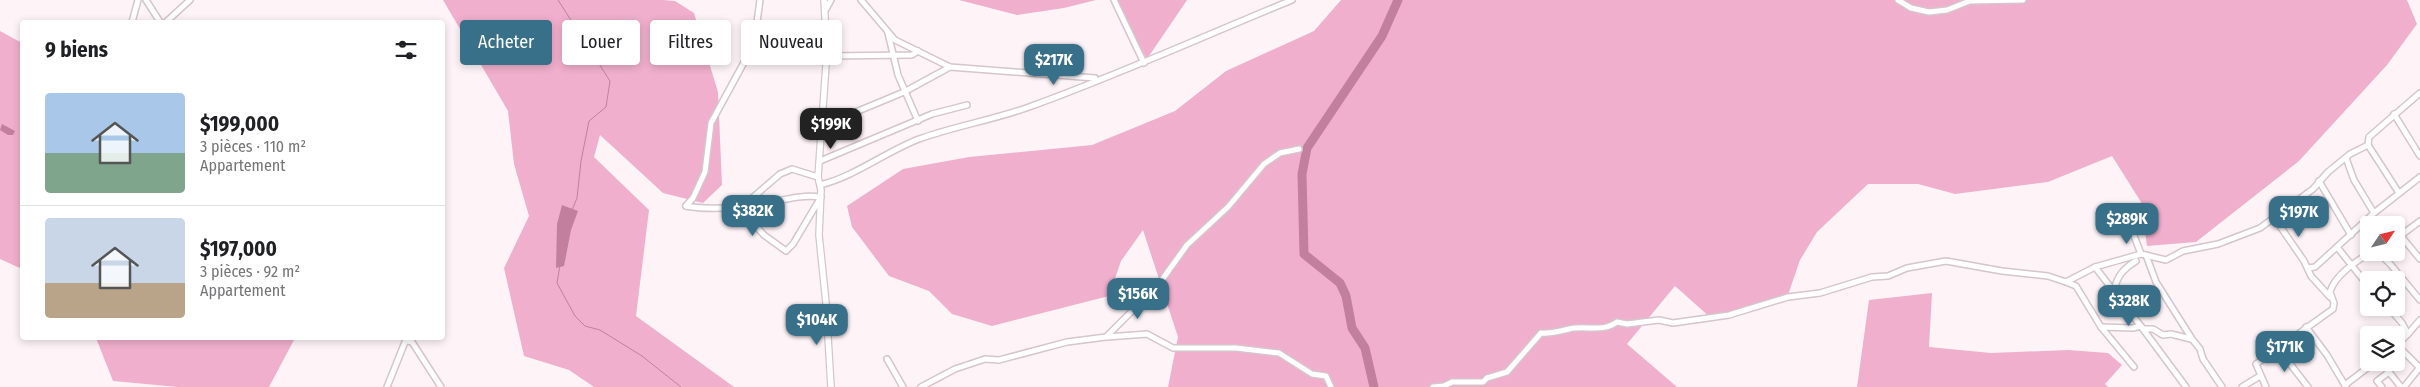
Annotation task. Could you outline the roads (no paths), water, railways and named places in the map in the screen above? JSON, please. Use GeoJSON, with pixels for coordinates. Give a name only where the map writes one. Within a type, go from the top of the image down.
{"type":"FeatureCollection","features":[{"type":"Feature","properties":{"kind":"street"},"geometry":{"type":"LineString","coordinates":[[133,20],[138,0]]}},
{"type":"Feature","properties":{"kind":"street"},"geometry":{"type":"LineString","coordinates":[[146,0],[159,20]]}},
{"type":"Feature","properties":{"kind":"street"},"geometry":{"type":"LineString","coordinates":[[168,20],[190,0]]}},
{"type":"Feature","properties":{"kind":"street"},"geometry":{"type":"LineString","coordinates":[[760,0],[754,44],[711,123],[705,172],[693,198],[686,206],[741,206],[795,197],[821,197]]}},
{"type":"Feature","properties":{"kind":"street"},"geometry":{"type":"LineString","coordinates":[[824,0],[826,20]]}},
{"type":"Feature","properties":{"kind":"street"},"geometry":{"type":"LineString","coordinates":[[826,9],[830,0]]}},
{"type":"Feature","properties":{"kind":"street"},"geometry":{"type":"LineString","coordinates":[[861,0],[895,40],[950,68],[1091,79],[1118,72]]}},
{"type":"Feature","properties":{"kind":"street"},"geometry":{"type":"LineString","coordinates":[[1114,0],[1144,63]]}},
{"type":"Feature","properties":{"kind":"street"},"geometry":{"type":"LineString","coordinates":[[820,185],[842,180],[899,147],[934,134],[1028,107],[1144,63],[1292,0]]}},
{"type":"Feature","properties":{"kind":"street"},"geometry":{"type":"LineString","coordinates":[[1898,0],[1911,8],[1929,12],[1947,10],[1970,2],[2023,0]]}},
{"type":"Feature","properties":{"kind":"street"},"geometry":{"type":"LineString","coordinates":[[888,32],[892,54],[904,92],[918,120]]}},
{"type":"Feature","properties":{"kind":"street"},"geometry":{"type":"LineString","coordinates":[[842,56],[912,55],[918,51]]}},
{"type":"Feature","properties":{"kind":"street"},"geometry":{"type":"LineString","coordinates":[[826,65],[818,177],[821,197],[819,235],[826,303],[831,387]]}},
{"type":"Feature","properties":{"kind":"street"},"geometry":{"type":"LineString","coordinates":[[822,126],[904,92],[950,68]]}},
{"type":"Feature","properties":{"kind":"street"},"geometry":{"type":"LineString","coordinates":[[2399,193],[2368,144],[2369,137],[2420,93]]}},
{"type":"Feature","properties":{"kind":"street"},"geometry":{"type":"LineString","coordinates":[[820,161],[918,120],[956,106],[967,105]]}},
{"type":"Feature","properties":{"kind":"street"},"geometry":{"type":"LineString","coordinates":[[2394,114],[2420,156]]}},
{"type":"Feature","properties":{"kind":"street"},"geometry":{"type":"LineString","coordinates":[[2066,282],[2095,266],[2127,258],[2145,256],[2166,260],[2183,251],[2218,244],[2260,228],[2273,216],[2306,195],[2346,158],[2368,144]]}},
{"type":"Feature","properties":{"kind":"street"},"geometry":{"type":"LineString","coordinates":[[1106,338],[1158,284],[1187,244],[1228,207],[1264,164],[1280,153],[1299,149]]}},
{"type":"Feature","properties":{"kind":"street"},"geometry":{"type":"LineString","coordinates":[[2346,158],[2354,180],[2374,213]]}},
{"type":"Feature","properties":{"kind":"street"},"geometry":{"type":"LineString","coordinates":[[741,206],[780,174],[792,169],[818,177]]}},
{"type":"Feature","properties":{"kind":"street"},"geometry":{"type":"LineString","coordinates":[[2308,268],[2315,267],[2374,213],[2420,177]]}},
{"type":"Feature","properties":{"kind":"street"},"geometry":{"type":"LineString","coordinates":[[2319,181],[2351,235]]}},
{"type":"Feature","properties":{"kind":"street"},"geometry":{"type":"LineString","coordinates":[[741,206],[764,235],[786,250],[793,244],[821,197]]}},
{"type":"Feature","properties":{"kind":"street"},"geometry":{"type":"LineString","coordinates":[[2273,216],[2308,268],[2311,276],[2332,299]]}},
{"type":"Feature","properties":{"kind":"street"},"geometry":{"type":"LineString","coordinates":[[2405,233],[2420,221]]}},
{"type":"Feature","properties":{"kind":"street"},"geometry":{"type":"LineString","coordinates":[[2131,228],[2156,282],[2200,349],[2203,359],[2222,387]]}},
{"type":"Feature","properties":{"kind":"street"},"geometry":{"type":"LineString","coordinates":[[2405,244],[2420,259]]}},
{"type":"Feature","properties":{"kind":"street"},"geometry":{"type":"LineString","coordinates":[[2337,247],[2360,275]]}},
{"type":"Feature","properties":{"kind":"street"},"geometry":{"type":"LineString","coordinates":[[2114,291],[2116,279],[2126,267],[2145,256]]}},
{"type":"Feature","properties":{"kind":"street"},"geometry":{"type":"LineString","coordinates":[[2127,258],[2136,261]]}},
{"type":"Feature","properties":{"kind":"street"},"geometry":{"type":"LineString","coordinates":[[2266,387],[2256,364],[2333,309],[2334,303],[2330,289],[2352,265],[2360,260]]}},
{"type":"Feature","properties":{"kind":"street"},"geometry":{"type":"LineString","coordinates":[[1433,387],[1444,386],[1452,382],[1483,382],[1488,378],[1507,372],[1542,333],[1557,333],[1570,328],[1597,329],[1610,327],[1617,322],[1627,324],[1659,320],[1673,323],[1729,315],[1788,297],[1820,293],[1872,277],[1888,276],[1907,268],[1946,261],[2002,271],[2048,276],[2076,286],[2101,327],[2134,367]]}},
{"type":"Feature","properties":{"kind":"street"},"geometry":{"type":"LineString","coordinates":[[2387,261],[2420,300]]}},
{"type":"Feature","properties":{"kind":"street"},"geometry":{"type":"LineString","coordinates":[[2095,266],[2186,387]]}},
{"type":"Feature","properties":{"kind":"street"},"geometry":{"type":"LineString","coordinates":[[2396,316],[2408,334]]}},
{"type":"Feature","properties":{"kind":"street"},"geometry":{"type":"LineString","coordinates":[[2405,337],[2420,320]]}},
{"type":"Feature","properties":{"kind":"street"},"geometry":{"type":"LineString","coordinates":[[2101,327],[2153,329],[2163,334],[2192,339]]}},
{"type":"Feature","properties":{"kind":"street"},"geometry":{"type":"LineString","coordinates":[[2306,328],[2327,355],[2345,386],[2364,371]]}},
{"type":"Feature","properties":{"kind":"street"},"geometry":{"type":"LineString","coordinates":[[921,387],[955,369],[985,359],[999,360],[1067,342],[1147,334],[1173,348],[1236,348],[1279,353],[1312,374],[1326,376],[1331,387]]}},
{"type":"Feature","properties":{"kind":"street"},"geometry":{"type":"LineString","coordinates":[[387,387],[405,342],[408,341],[412,342],[441,387]]}},
{"type":"Feature","properties":{"kind":"street"},"geometry":{"type":"LineString","coordinates":[[2277,348],[2308,387]]}},
{"type":"Feature","properties":{"kind":"street"},"geometry":{"type":"LineString","coordinates":[[2382,387],[2378,381],[2389,372],[2403,387],[2420,367],[2405,353]]}},
{"type":"Feature","properties":{"kind":"street"},"geometry":{"type":"LineString","coordinates":[[887,358],[903,387]]}},
{"type":"Feature","properties":{"kind":"street"},"geometry":{"type":"LineString","coordinates":[[2242,387],[2260,376]]}},
{"type":"Feature","properties":{"kind":"waterway"},"geometry":{"type":"LineString","coordinates":[[558,0],[610,81],[606,107],[589,121],[581,161],[577,198],[572,210]]}},
{"type":"Feature","properties":{"kind":"waterway"},"geometry":{"type":"LineString","coordinates":[[1374,387],[1365,348],[1352,328],[1346,296],[1340,283],[1304,254],[1302,174],[1307,148],[1382,36],[1398,0]]}},
{"type":"Feature","properties":{"kind":"waterway"},"geometry":{"type":"LineString","coordinates":[[560,265],[557,283],[575,316],[585,326],[600,330],[642,356],[681,387]]}}]}
